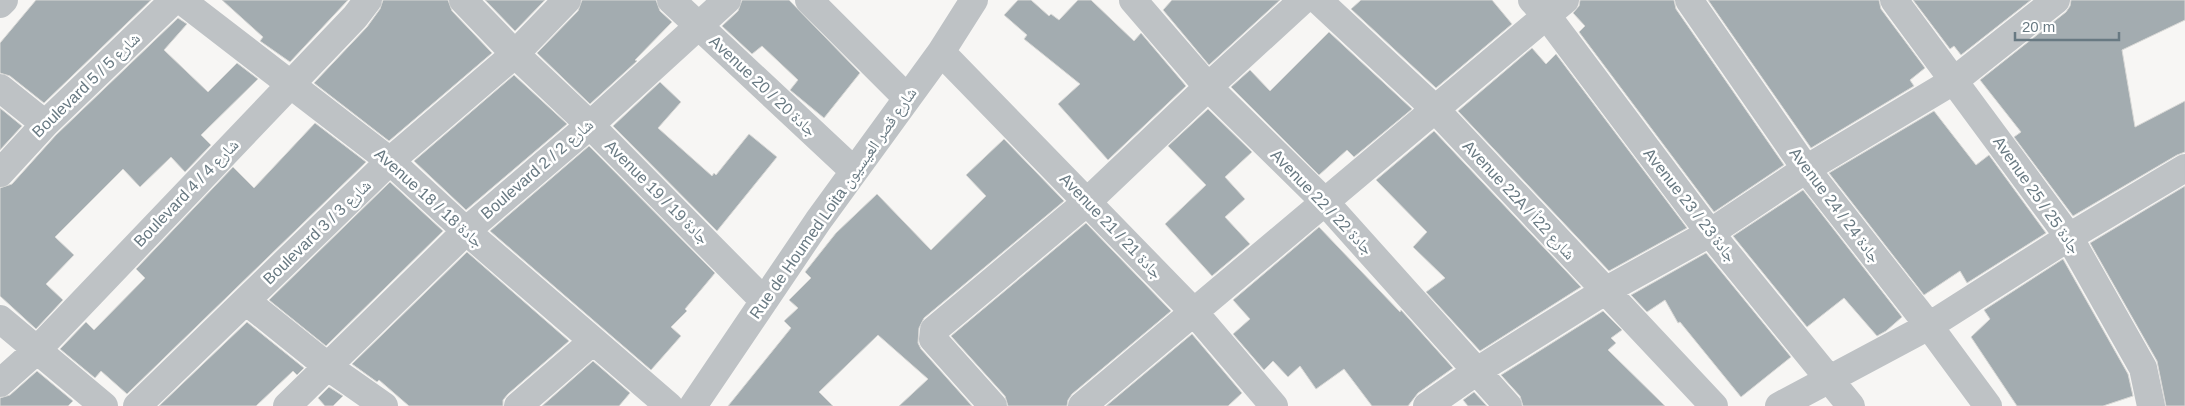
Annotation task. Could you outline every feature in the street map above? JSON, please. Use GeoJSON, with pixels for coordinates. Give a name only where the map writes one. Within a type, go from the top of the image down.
{"type":"FeatureCollection","features":[{"type":"Feature","properties":{"kind":"street"},"geometry":{"type":"LineString","coordinates":[[0,4],[4,0]]}},
{"type":"Feature","properties":{"kind":"street","name":"Boulevard 5 / شارع 5"},"geometry":{"type":"LineString","coordinates":[[0,172],[45,124],[174,0]]}},
{"type":"Feature","properties":{"kind":"street","name":"Avenue 18 / جادة 18"},"geometry":{"type":"LineString","coordinates":[[181,0],[390,161],[466,231],[669,406]]}},
{"type":"Feature","properties":{"kind":"street","name":"Boulevard 4 / شارع 4"},"geometry":{"type":"LineString","coordinates":[[0,383],[37,350],[355,17],[368,0]]}},
{"type":"Feature","properties":{"kind":"street","name":"Avenue 19 / جادة 19"},"geometry":{"type":"LineString","coordinates":[[463,0],[515,54],[590,124],[764,301]]}},
{"type":"Feature","properties":{"kind":"street","name":"Boulevard 3 / شارع 3"},"geometry":{"type":"LineString","coordinates":[[137,406],[390,161],[515,54],[567,0]]}},
{"type":"Feature","properties":{"kind":"street","name":"Avenue 20 / جادة 20"},"geometry":{"type":"LineString","coordinates":[[671,0],[854,171]]}},
{"type":"Feature","properties":{"kind":"street","name":"Boulevard 2 / شارع 2"},"geometry":{"type":"LineString","coordinates":[[287,406],[466,231],[590,124],[727,0]]}},
{"type":"Feature","properties":{"kind":"street"},"geometry":{"type":"LineString","coordinates":[[809,0],[906,97]]}},
{"type":"Feature","properties":{"kind":"street","name":"Rue de Houmed Loita شارع قصر العيسيون"},"geometry":{"type":"LineString","coordinates":[[706,400],[764,301],[906,97],[941,52],[974,0]]}},
{"type":"Feature","properties":{"kind":"street","name":"Avenue 22 / جادة 22"},"geometry":{"type":"LineString","coordinates":[[1133,0],[1208,87],[1325,202],[1508,406]]}},
{"type":"Feature","properties":{"kind":"street"},"geometry":{"type":"LineString","coordinates":[[993,406],[933,339],[934,330],[1088,201],[1303,0]]}},
{"type":"Feature","properties":{"kind":"street","name":"Avenue 22A / شارع 22أ"},"geometry":{"type":"LineString","coordinates":[[1318,0],[1434,108],[1714,406]]}},
{"type":"Feature","properties":{"kind":"street","name":"Avenue 24 / جادة 24"},"geometry":{"type":"LineString","coordinates":[[1689,0],[1806,169],[1929,326],[1988,406]]}},
{"type":"Feature","properties":{"kind":"street","name":"Avenue 25 / جادة 25"},"geometry":{"type":"LineString","coordinates":[[1894,0],[1955,80],[2069,237],[2143,368],[2151,406]]}},
{"type":"Feature","properties":{"kind":"street"},"geometry":{"type":"LineString","coordinates":[[1427,406],[1477,371],[1605,292],[1710,233],[1806,169],[1955,80],[2056,0]]}},
{"type":"Feature","properties":{"kind":"street"},"geometry":{"type":"LineString","coordinates":[[1082,406],[1325,202],[1434,108],[1548,5]]}},
{"type":"Feature","properties":{"kind":"street","name":"Avenue 23 / جادة 23"},"geometry":{"type":"LineString","coordinates":[[1548,5],[1710,233],[1851,406]]}},
{"type":"Feature","properties":{"kind":"street","name":"Avenue 21 / جادة 21"},"geometry":{"type":"LineString","coordinates":[[941,52],[1194,312],[1274,406]]}},
{"type":"Feature","properties":{"kind":"street"},"geometry":{"type":"LineString","coordinates":[[0,88],[45,124]]}},
{"type":"Feature","properties":{"kind":"street"},"geometry":{"type":"LineString","coordinates":[[1779,406],[1929,326],[2069,237],[2185,168]]}},
{"type":"Feature","properties":{"kind":"street"},"geometry":{"type":"LineString","coordinates":[[246,301],[327,366],[384,406]]}},
{"type":"Feature","properties":{"kind":"street"},"geometry":{"type":"LineString","coordinates":[[0,319],[104,406]]}},
{"type":"Feature","properties":{"kind":"street"},"geometry":{"type":"LineString","coordinates":[[518,406],[593,341]]}},
{"type":"Feature","properties":{"kind":"building"},"geometry":{"type":"Polygon","coordinates":[[[36,0],[151,0],[44,103],[10,76],[0,73],[0,43],[36,0]]]}},
{"type":"Feature","properties":{"kind":"building"},"geometry":{"type":"Polygon","coordinates":[[[222,0],[348,0],[290,62],[260,41],[263,37],[222,0]]]}},
{"type":"Feature","properties":{"kind":"building"},"geometry":{"type":"Polygon","coordinates":[[[383,0],[448,0],[452,11],[492,53],[389,141],[314,83],[367,27],[380,9],[383,0]]]}},
{"type":"Feature","properties":{"kind":"building"},"geometry":{"type":"Polygon","coordinates":[[[485,0],[545,0],[515,31],[485,0]]]}},
{"type":"Feature","properties":{"kind":"building"},"geometry":{"type":"Polygon","coordinates":[[[582,0],[656,0],[660,11],[672,22],[635,60],[637,61],[590,104],[537,53],[578,11],[582,0]]]}},
{"type":"Feature","properties":{"kind":"building"},"geometry":{"type":"Polygon","coordinates":[[[742,0],[789,0],[860,73],[824,118],[790,90],[798,80],[762,46],[752,54],[722,26],[738,11],[742,0]]]}},
{"type":"Feature","properties":{"kind":"building"},"geometry":{"type":"Polygon","coordinates":[[[1018,0],[1031,0],[1049,16],[1051,14],[1059,20],[1078,0],[1091,0],[1134,41],[1141,33],[1186,86],[1108,160],[1058,104],[1080,84],[1024,39],[1027,35],[1004,15],[1018,0]]]}},
{"type":"Feature","properties":{"kind":"building"},"geometry":{"type":"Polygon","coordinates":[[[1172,0],[1280,0],[1209,65],[1163,10],[1172,0]]]}},
{"type":"Feature","properties":{"kind":"building"},"geometry":{"type":"Polygon","coordinates":[[[1361,0],[1492,0],[1512,24],[1436,88],[1351,9],[1361,0]]]}},
{"type":"Feature","properties":{"kind":"building"},"geometry":{"type":"Polygon","coordinates":[[[1580,0],[1674,0],[1676,9],[1784,165],[1714,212],[1579,32],[1585,26],[1573,13],[1579,6],[1580,0]]]}},
{"type":"Feature","properties":{"kind":"building"},"geometry":{"type":"Polygon","coordinates":[[[1708,0],[1879,0],[1881,9],[1925,68],[1910,80],[1914,86],[1811,148],[1708,0]]]}},
{"type":"Feature","properties":{"kind":"building"},"geometry":{"type":"Polygon","coordinates":[[[1913,0],[2031,0],[1961,55],[1954,46],[1950,49],[1913,0]]]}},
{"type":"Feature","properties":{"kind":"building"},"geometry":{"type":"Polygon","coordinates":[[[2071,0],[2185,0],[2185,20],[2122,50],[2135,127],[2185,101],[2185,152],[2073,216],[2014,137],[2021,132],[1980,80],[2066,12],[2071,0]]]}},
{"type":"Feature","properties":{"kind":"building"},"geometry":{"type":"Polygon","coordinates":[[[178,18],[187,24],[164,50],[208,92],[237,63],[258,79],[201,135],[211,145],[185,172],[171,157],[140,187],[123,169],[55,237],[74,255],[46,284],[63,300],[36,329],[0,296],[0,188],[12,184],[56,135],[178,18]]]}},
{"type":"Feature","properties":{"kind":"building"},"geometry":{"type":"Polygon","coordinates":[[[1329,32],[1412,109],[1354,157],[1347,150],[1319,175],[1231,87],[1250,70],[1270,91],[1329,32]]]}},
{"type":"Feature","properties":{"kind":"building"},"geometry":{"type":"Polygon","coordinates":[[[1532,48],[1546,64],[1556,54],[1687,228],[1609,271],[1458,111],[1532,48]]]}},
{"type":"Feature","properties":{"kind":"building"},"geometry":{"type":"Polygon","coordinates":[[[514,75],[567,124],[466,210],[414,161],[514,75]]]}},
{"type":"Feature","properties":{"kind":"building"},"geometry":{"type":"Polygon","coordinates":[[[660,82],[681,102],[658,128],[712,176],[714,173],[716,175],[749,134],[777,157],[717,231],[613,126],[660,82]]]}},
{"type":"Feature","properties":{"kind":"building"},"geometry":{"type":"Polygon","coordinates":[[[0,108],[22,126],[0,150],[0,108]]]}},
{"type":"Feature","properties":{"kind":"building"},"geometry":{"type":"Polygon","coordinates":[[[1208,109],[1252,152],[1225,177],[1245,199],[1225,217],[1250,244],[1212,276],[1165,224],[1206,185],[1168,146],[1208,109]]]}},
{"type":"Feature","properties":{"kind":"building"},"geometry":{"type":"Polygon","coordinates":[[[1934,111],[1976,165],[1989,155],[2046,233],[1967,283],[1960,271],[1924,295],[1829,173],[1934,111]]]}},
{"type":"Feature","properties":{"kind":"building"},"geometry":{"type":"Polygon","coordinates":[[[315,123],[366,162],[127,394],[101,371],[95,378],[60,349],[86,322],[94,330],[145,278],[136,269],[233,167],[254,188],[315,123]]]}},
{"type":"Feature","properties":{"kind":"building"},"geometry":{"type":"Polygon","coordinates":[[[1434,131],[1581,287],[1480,351],[1426,292],[1445,278],[1413,247],[1427,232],[1376,180],[1434,131]]]}},
{"type":"Feature","properties":{"kind":"building"},"geometry":{"type":"Polygon","coordinates":[[[1004,139],[1064,201],[924,318],[919,328],[918,343],[921,349],[972,406],[899,406],[928,379],[878,335],[819,392],[833,406],[728,406],[791,328],[784,321],[798,308],[789,300],[811,278],[805,272],[836,233],[877,194],[931,250],[986,196],[966,175],[1004,139]]]}},
{"type":"Feature","properties":{"kind":"building"},"geometry":{"type":"Polygon","coordinates":[[[589,146],[715,273],[685,309],[687,311],[671,327],[681,336],[651,370],[490,231],[589,146]]]}},
{"type":"Feature","properties":{"kind":"building"},"geometry":{"type":"Polygon","coordinates":[[[390,182],[443,231],[326,346],[269,300],[390,182]]]}},
{"type":"Feature","properties":{"kind":"building"},"geometry":{"type":"Polygon","coordinates":[[[2185,186],[2185,406],[2166,406],[2157,361],[2090,243],[2185,186]]]}},
{"type":"Feature","properties":{"kind":"building"},"geometry":{"type":"Polygon","coordinates":[[[1803,190],[1902,317],[1877,336],[1844,298],[1807,327],[1733,236],[1803,190]]]}},
{"type":"Feature","properties":{"kind":"building"},"geometry":{"type":"Polygon","coordinates":[[[1086,223],[1171,311],[1072,394],[1067,406],[1008,406],[1005,396],[951,336],[1086,223]]]}},
{"type":"Feature","properties":{"kind":"building"},"geometry":{"type":"Polygon","coordinates":[[[1319,227],[1400,312],[1401,310],[1453,368],[1418,393],[1408,406],[1372,406],[1344,369],[1316,389],[1300,366],[1288,377],[1273,361],[1264,370],[1233,334],[1250,319],[1233,300],[1319,227]]]}},
{"type":"Feature","properties":{"kind":"building"},"geometry":{"type":"Polygon","coordinates":[[[467,252],[569,341],[508,394],[503,400],[503,406],[409,406],[379,380],[377,382],[352,364],[467,252]]]}},
{"type":"Feature","properties":{"kind":"building"},"geometry":{"type":"Polygon","coordinates":[[[1706,253],[1791,357],[1741,397],[1680,322],[1678,323],[1665,300],[1647,312],[1631,295],[1706,253]]]}},
{"type":"Feature","properties":{"kind":"building"},"geometry":{"type":"Polygon","coordinates":[[[2063,259],[2128,374],[2133,396],[2103,406],[2017,406],[1971,337],[1990,319],[1984,310],[2063,259]]]}},
{"type":"Feature","properties":{"kind":"building"},"geometry":{"type":"Polygon","coordinates":[[[1603,311],[1622,330],[1611,338],[1616,343],[1608,350],[1665,406],[1523,406],[1520,396],[1501,375],[1603,311]]]}},
{"type":"Feature","properties":{"kind":"building"},"geometry":{"type":"Polygon","coordinates":[[[247,322],[304,368],[297,375],[293,371],[256,406],[159,406],[247,322]]]}},
{"type":"Feature","properties":{"kind":"building"},"geometry":{"type":"Polygon","coordinates":[[[1192,334],[1242,393],[1228,406],[1106,406],[1192,334]]]}},
{"type":"Feature","properties":{"kind":"building"},"geometry":{"type":"Polygon","coordinates":[[[593,361],[630,393],[619,406],[542,406],[593,361]]]}},
{"type":"Feature","properties":{"kind":"building"},"geometry":{"type":"Polygon","coordinates":[[[37,371],[73,401],[68,406],[0,406],[0,398],[10,395],[37,371]]]}},
{"type":"Feature","properties":{"kind":"building"},"geometry":{"type":"Polygon","coordinates":[[[329,387],[343,396],[333,406],[325,406],[318,398],[329,387]]]}},
{"type":"Feature","properties":{"kind":"building"},"geometry":{"type":"Polygon","coordinates":[[[1474,392],[1487,406],[1468,406],[1463,400],[1474,392]]]}}]}
